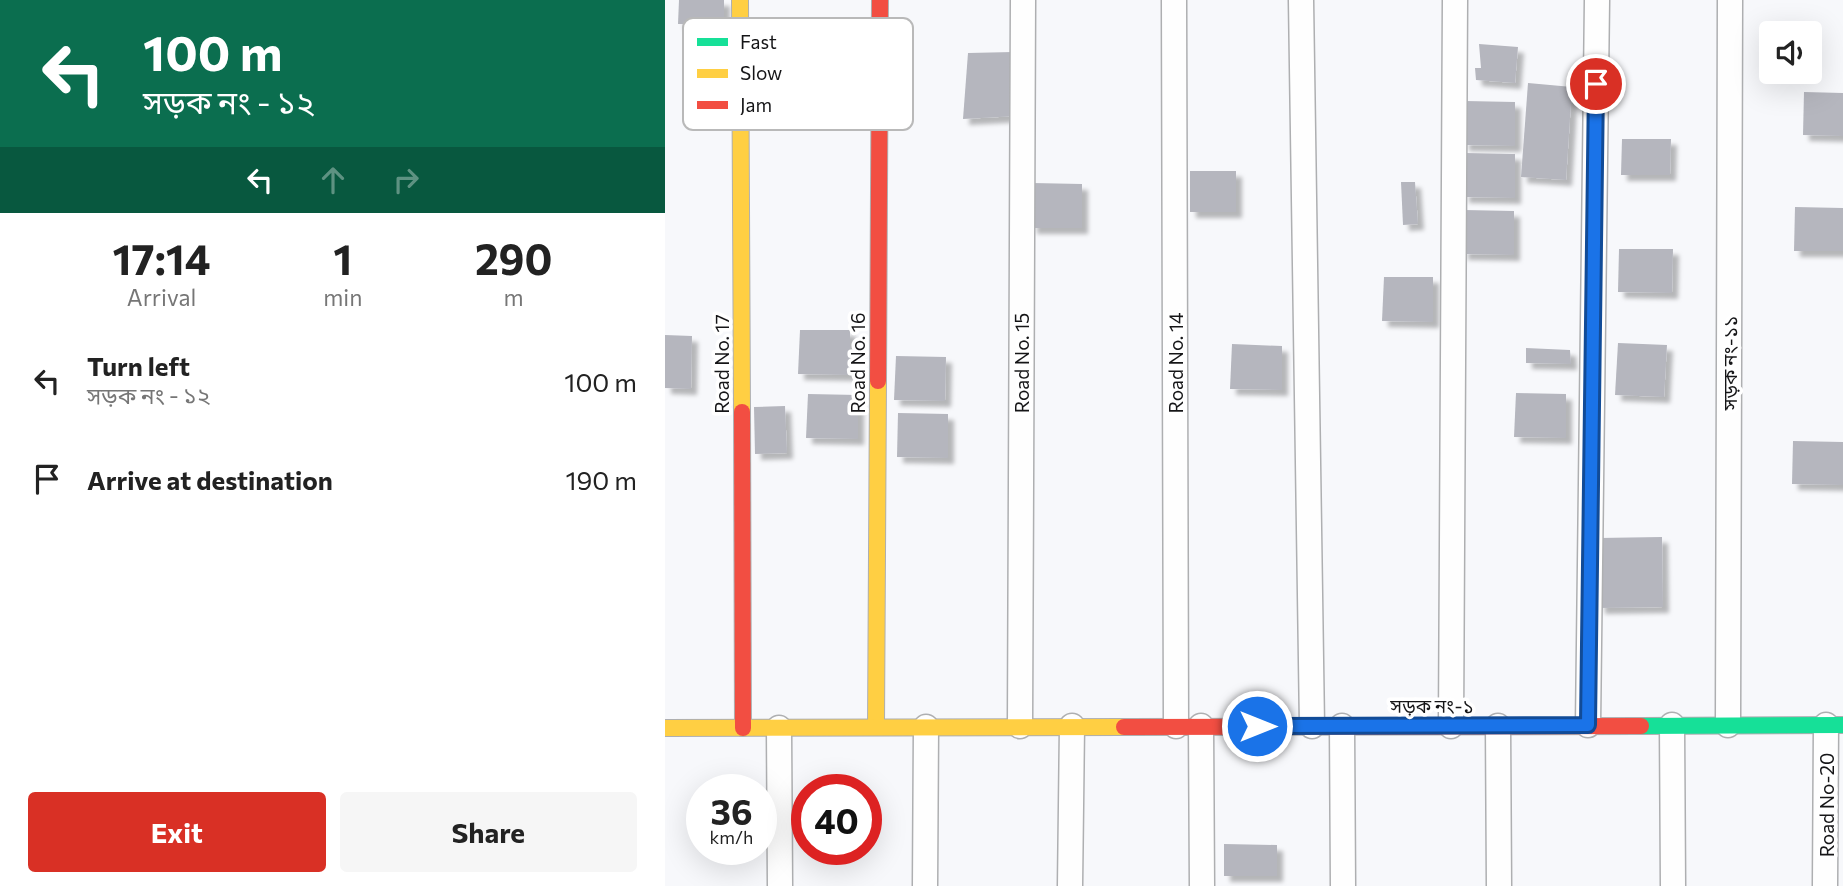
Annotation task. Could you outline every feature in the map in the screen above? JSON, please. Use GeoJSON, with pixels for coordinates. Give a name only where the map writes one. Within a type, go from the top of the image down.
{"type":"FeatureCollection","features":[{"type":"Feature","properties":{"kind":"street","name":"Road No. 17"},"geometry":{"type":"LineString","coordinates":[[740,0],[740,18]]}},
{"type":"Feature","properties":{"kind":"street","name":"Road No. 16"},"geometry":{"type":"LineString","coordinates":[[880,0],[880,18]]}},
{"type":"Feature","properties":{"kind":"street","name":"Road No. 15"},"geometry":{"type":"LineString","coordinates":[[1020,726],[1023,0]]}},
{"type":"Feature","properties":{"kind":"street","name":"Road No. 14"},"geometry":{"type":"LineString","coordinates":[[1174,0],[1176,726]]}},
{"type":"Feature","properties":{"kind":"street"},"geometry":{"type":"LineString","coordinates":[[1301,0],[1312,726]]}},
{"type":"Feature","properties":{"kind":"street"},"geometry":{"type":"LineString","coordinates":[[1451,726],[1455,0]]}},
{"type":"Feature","properties":{"kind":"street"},"geometry":{"type":"LineString","coordinates":[[1588,725],[1597,0]]}},
{"type":"Feature","properties":{"kind":"street","name":"সড়ক নং-১১"},"geometry":{"type":"LineString","coordinates":[[1728,725],[1730,0]]}},
{"type":"Feature","properties":{"kind":"street","name":"Road No. 17"},"geometry":{"type":"LineString","coordinates":[[741,130],[743,728]]}},
{"type":"Feature","properties":{"kind":"street","name":"Road No. 16"},"geometry":{"type":"LineString","coordinates":[[876,727],[879,130]]}},
{"type":"Feature","properties":{"kind":"street"},"geometry":{"type":"LineString","coordinates":[[1672,725],[1673,886]]}},
{"type":"Feature","properties":{"kind":"street","name":"সড়ক নং-১"},"geometry":{"type":"LineString","coordinates":[[665,728],[1835,725]]}},
{"type":"Feature","properties":{"kind":"street","name":"Road No-20"},"geometry":{"type":"LineString","coordinates":[[1825,886],[1835,725]]}},
{"type":"Feature","properties":{"kind":"street"},"geometry":{"type":"LineString","coordinates":[[1070,886],[1072,726]]}},
{"type":"Feature","properties":{"kind":"street"},"geometry":{"type":"LineString","coordinates":[[1202,726],[1202,886]]}},
{"type":"Feature","properties":{"kind":"street"},"geometry":{"type":"LineString","coordinates":[[1342,726],[1343,886]]}},
{"type":"Feature","properties":{"kind":"street"},"geometry":{"type":"LineString","coordinates":[[1498,726],[1499,886]]}},
{"type":"Feature","properties":{"kind":"street"},"geometry":{"type":"LineString","coordinates":[[925,886],[926,727]]}},
{"type":"Feature","properties":{"kind":"street"},"geometry":{"type":"LineString","coordinates":[[779,728],[780,886]]}},
{"type":"Feature","properties":{"kind":"building"},"geometry":{"type":"Polygon","coordinates":[[[679,0],[724,0],[724,18],[683,18],[683,24],[678,24],[679,0]]]}},
{"type":"Feature","properties":{"kind":"building"},"geometry":{"type":"Polygon","coordinates":[[[1479,44],[1518,47],[1515,83],[1476,80],[1475,68],[1481,68],[1479,44]]]}},
{"type":"Feature","properties":{"kind":"building"},"geometry":{"type":"Polygon","coordinates":[[[1013,52],[1017,116],[963,119],[968,53],[1013,52]]]}},
{"type":"Feature","properties":{"kind":"building"},"geometry":{"type":"Polygon","coordinates":[[[1528,83],[1572,87],[1566,180],[1521,177],[1528,83]]]}},
{"type":"Feature","properties":{"kind":"building"},"geometry":{"type":"Polygon","coordinates":[[[1804,92],[1843,93],[1843,136],[1803,135],[1804,92]]]}},
{"type":"Feature","properties":{"kind":"building"},"geometry":{"type":"Polygon","coordinates":[[[1465,101],[1515,102],[1515,146],[1463,145],[1465,101]]]}},
{"type":"Feature","properties":{"kind":"building"},"geometry":{"type":"Polygon","coordinates":[[[1622,139],[1671,139],[1670,175],[1621,175],[1622,139]]]}},
{"type":"Feature","properties":{"kind":"building"},"geometry":{"type":"Polygon","coordinates":[[[1465,153],[1515,154],[1515,198],[1463,197],[1465,153]]]}},
{"type":"Feature","properties":{"kind":"building"},"geometry":{"type":"Polygon","coordinates":[[[1190,171],[1236,171],[1236,212],[1190,212],[1190,171]]]}},
{"type":"Feature","properties":{"kind":"building"},"geometry":{"type":"Polygon","coordinates":[[[1401,182],[1415,182],[1418,224],[1403,225],[1401,182]]]}},
{"type":"Feature","properties":{"kind":"building"},"geometry":{"type":"Polygon","coordinates":[[[1032,183],[1082,184],[1082,228],[1031,228],[1032,183]]]}},
{"type":"Feature","properties":{"kind":"building"},"geometry":{"type":"Polygon","coordinates":[[[1795,207],[1843,208],[1843,251],[1794,251],[1795,207]]]}},
{"type":"Feature","properties":{"kind":"building"},"geometry":{"type":"Polygon","coordinates":[[[1464,210],[1514,211],[1514,255],[1462,254],[1464,210]]]}},
{"type":"Feature","properties":{"kind":"building"},"geometry":{"type":"Polygon","coordinates":[[[1619,249],[1673,249],[1672,293],[1618,292],[1619,249]]]}},
{"type":"Feature","properties":{"kind":"building"},"geometry":{"type":"Polygon","coordinates":[[[1384,277],[1433,277],[1433,322],[1382,321],[1384,277]]]}},
{"type":"Feature","properties":{"kind":"building"},"geometry":{"type":"Polygon","coordinates":[[[800,330],[850,330],[850,375],[798,374],[800,330]]]}},
{"type":"Feature","properties":{"kind":"building"},"geometry":{"type":"Polygon","coordinates":[[[665,335],[692,336],[691,389],[665,388],[665,335]]]}},
{"type":"Feature","properties":{"kind":"building"},"geometry":{"type":"Polygon","coordinates":[[[1618,343],[1667,345],[1664,397],[1615,395],[1618,343]]]}},
{"type":"Feature","properties":{"kind":"building"},"geometry":{"type":"Polygon","coordinates":[[[1232,344],[1282,346],[1282,390],[1230,389],[1232,344]]]}},
{"type":"Feature","properties":{"kind":"building"},"geometry":{"type":"Polygon","coordinates":[[[1526,348],[1570,350],[1571,364],[1526,363],[1526,348]]]}},
{"type":"Feature","properties":{"kind":"building"},"geometry":{"type":"Polygon","coordinates":[[[896,356],[946,357],[945,401],[894,400],[896,356]]]}},
{"type":"Feature","properties":{"kind":"building"},"geometry":{"type":"Polygon","coordinates":[[[1516,393],[1566,394],[1566,438],[1514,437],[1516,393]]]}},
{"type":"Feature","properties":{"kind":"building"},"geometry":{"type":"Polygon","coordinates":[[[808,394],[858,395],[858,439],[806,438],[808,394]]]}},
{"type":"Feature","properties":{"kind":"building"},"geometry":{"type":"Polygon","coordinates":[[[785,406],[787,453],[755,454],[754,407],[785,406]]]}},
{"type":"Feature","properties":{"kind":"building"},"geometry":{"type":"Polygon","coordinates":[[[898,413],[948,414],[948,458],[897,457],[898,413]]]}},
{"type":"Feature","properties":{"kind":"building"},"geometry":{"type":"Polygon","coordinates":[[[1793,441],[1843,442],[1843,485],[1792,484],[1793,441]]]}},
{"type":"Feature","properties":{"kind":"building"},"geometry":{"type":"Polygon","coordinates":[[[1662,537],[1663,607],[1599,608],[1598,538],[1662,537]]]}},
{"type":"Feature","properties":{"kind":"building"},"geometry":{"type":"Polygon","coordinates":[[[1224,844],[1277,845],[1277,876],[1224,876],[1224,844]]]}},
{"type":"Feature","properties":{"kind":"traffic: fast"},"geometry":{"type":"LineString","coordinates":[[1641,726],[1843,725]]}},
{"type":"Feature","properties":{"kind":"traffic: slow"},"geometry":{"type":"LineString","coordinates":[[740,0],[740,18]]}},
{"type":"Feature","properties":{"kind":"traffic: slow"},"geometry":{"type":"LineString","coordinates":[[741,130],[742,412]]}},
{"type":"Feature","properties":{"kind":"traffic: slow"},"geometry":{"type":"LineString","coordinates":[[876,727],[878,381]]}},
{"type":"Feature","properties":{"kind":"traffic: slow"},"geometry":{"type":"LineString","coordinates":[[665,728],[1124,727]]}},
{"type":"Feature","properties":{"kind":"traffic: jam"},"geometry":{"type":"LineString","coordinates":[[880,0],[880,18]]}},
{"type":"Feature","properties":{"kind":"traffic: jam"},"geometry":{"type":"LineString","coordinates":[[878,381],[879,130]]}},
{"type":"Feature","properties":{"kind":"traffic: jam"},"geometry":{"type":"LineString","coordinates":[[742,412],[743,728]]}},
{"type":"Feature","properties":{"kind":"traffic: jam"},"geometry":{"type":"LineString","coordinates":[[1124,727],[1641,726]]}},
{"type":"Feature","properties":{"kind":"route"},"geometry":{"type":"LineString","coordinates":[[1257,726],[1588,725],[1596,84]]}}]}
